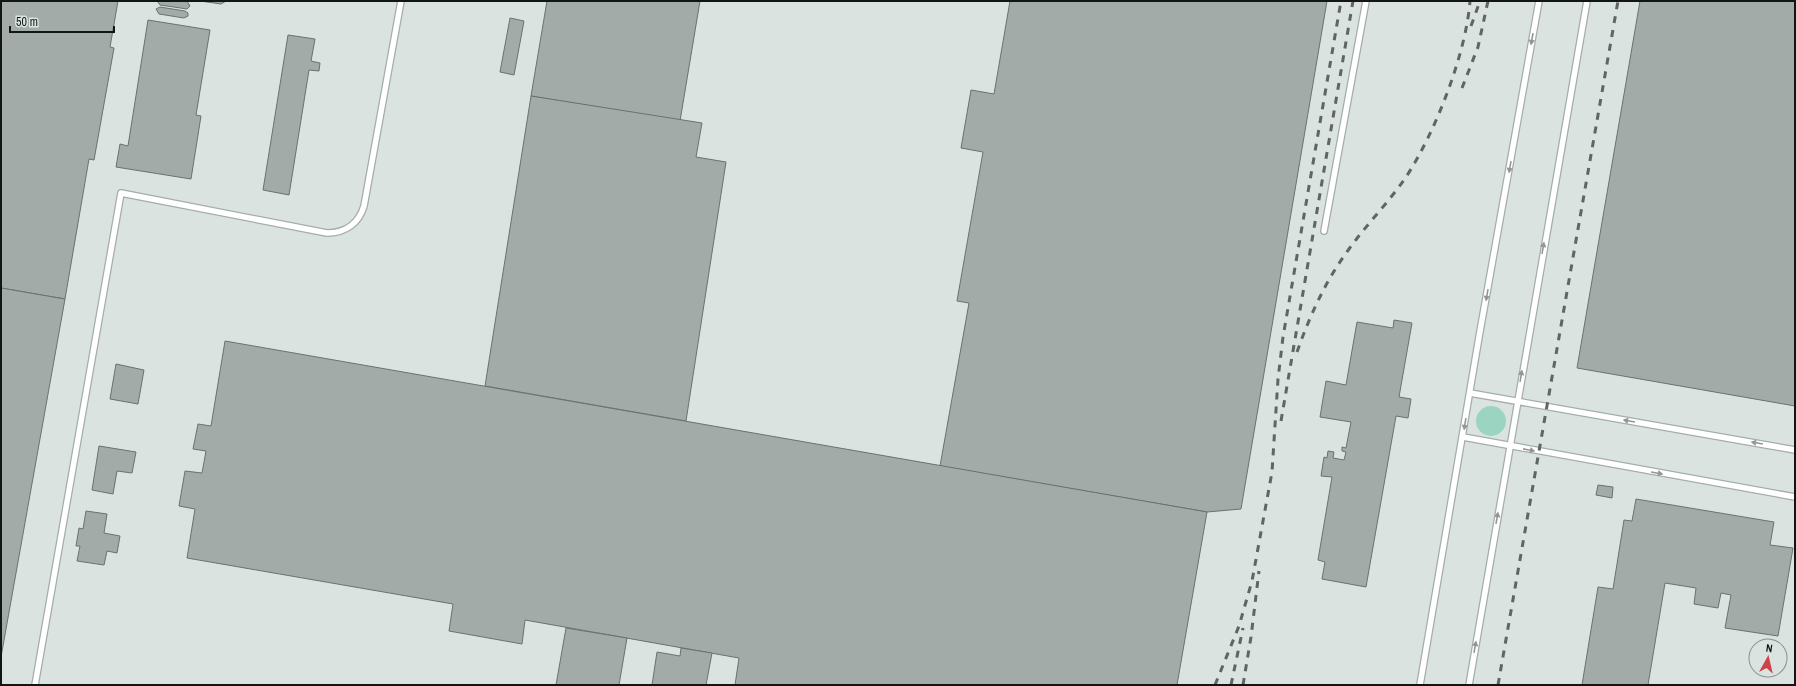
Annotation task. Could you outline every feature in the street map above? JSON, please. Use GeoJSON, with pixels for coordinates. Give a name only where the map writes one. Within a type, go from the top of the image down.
{"type":"FeatureCollection","features":[{"type":"Feature","properties":{"kind":"lane"},"geometry":{"type":"LineString","coordinates":[[35,685],[122,193],[327,233],[335,233],[350,227],[361,216],[364,206],[401,1]]}},
{"type":"Feature","properties":{"kind":"lane"},"geometry":{"type":"LineString","coordinates":[[1324,231],[1366,1]]}},
{"type":"Feature","properties":{"kind":"lane"},"geometry":{"type":"LineString","coordinates":[[1420,685],[1539,1]]}},
{"type":"Feature","properties":{"kind":"lane"},"geometry":{"type":"LineString","coordinates":[[1468,685],[1587,1]]}},
{"type":"Feature","properties":{"kind":"lane"},"geometry":{"type":"LineString","coordinates":[[1470,393],[1795,450]]}},
{"type":"Feature","properties":{"kind":"lane"},"geometry":{"type":"LineString","coordinates":[[1463,437],[1795,497]]}},
{"type":"Feature","properties":{"kind":"green space"},"geometry":{"type":"Polygon","coordinates":[[[1491,406],[1502,410],[1506,421],[1502,432],[1491,436],[1480,432],[1476,421],[1480,410],[1491,406]]]}},
{"type":"Feature","properties":{"kind":"building"},"geometry":{"type":"Polygon","coordinates":[[[1,1],[118,1],[110,47],[114,48],[94,160],[89,159],[65,299],[1,288],[1,1]]]}},
{"type":"Feature","properties":{"kind":"building"},"geometry":{"type":"Polygon","coordinates":[[[157,1],[187,1],[190,6],[187,9],[160,5],[157,1]]]}},
{"type":"Feature","properties":{"kind":"building"},"geometry":{"type":"Polygon","coordinates":[[[200,1],[226,1],[221,4],[200,1]]]}},
{"type":"Feature","properties":{"kind":"building"},"geometry":{"type":"Polygon","coordinates":[[[547,1],[700,1],[680,121],[531,96],[547,1]]]}},
{"type":"Feature","properties":{"kind":"building"},"geometry":{"type":"Polygon","coordinates":[[[1010,1],[1327,1],[1241,509],[1207,512],[940,466],[969,303],[957,301],[983,152],[961,148],[971,90],[994,94],[1010,1]]]}},
{"type":"Feature","properties":{"kind":"building"},"geometry":{"type":"Polygon","coordinates":[[[1640,1],[1795,1],[1795,406],[1577,368],[1640,1]]]}},
{"type":"Feature","properties":{"kind":"building"},"geometry":{"type":"Polygon","coordinates":[[[160,7],[185,11],[188,13],[188,16],[184,18],[159,14],[156,9],[160,7]]]}},
{"type":"Feature","properties":{"kind":"building"},"geometry":{"type":"Polygon","coordinates":[[[510,18],[524,21],[514,75],[500,72],[510,18]]]}},
{"type":"Feature","properties":{"kind":"building"},"geometry":{"type":"Polygon","coordinates":[[[148,20],[210,30],[196,115],[201,116],[191,179],[116,167],[120,144],[128,146],[148,20]]]}},
{"type":"Feature","properties":{"kind":"building"},"geometry":{"type":"Polygon","coordinates":[[[288,35],[315,39],[311,61],[320,63],[319,71],[309,70],[289,195],[263,190],[288,35]]]}},
{"type":"Feature","properties":{"kind":"building"},"geometry":{"type":"Polygon","coordinates":[[[531,96],[702,123],[696,157],[726,162],[686,421],[485,386],[531,96]]]}},
{"type":"Feature","properties":{"kind":"building"},"geometry":{"type":"Polygon","coordinates":[[[1,288],[65,299],[1,657],[1,288]]]}},
{"type":"Feature","properties":{"kind":"building"},"geometry":{"type":"Polygon","coordinates":[[[1394,320],[1412,323],[1399,397],[1411,399],[1408,418],[1396,416],[1366,587],[1322,579],[1325,562],[1318,560],[1332,477],[1321,476],[1324,457],[1327,458],[1328,451],[1334,452],[1333,458],[1344,460],[1346,452],[1342,451],[1342,447],[1346,448],[1351,422],[1320,417],[1326,381],[1346,385],[1357,322],[1393,328],[1394,320]]]}},
{"type":"Feature","properties":{"kind":"building"},"geometry":{"type":"Polygon","coordinates":[[[225,341],[1207,512],[1177,685],[735,685],[739,658],[525,620],[522,644],[449,631],[453,604],[187,558],[195,509],[179,506],[185,471],[202,473],[206,451],[193,449],[198,424],[211,426],[225,341]]]}},
{"type":"Feature","properties":{"kind":"building"},"geometry":{"type":"Polygon","coordinates":[[[116,364],[144,370],[138,404],[110,399],[116,364]]]}},
{"type":"Feature","properties":{"kind":"building"},"geometry":{"type":"Polygon","coordinates":[[[99,446],[136,452],[132,473],[117,471],[113,494],[92,490],[99,446]]]}},
{"type":"Feature","properties":{"kind":"building"},"geometry":{"type":"Polygon","coordinates":[[[1598,485],[1613,487],[1612,498],[1596,495],[1598,485]]]}},
{"type":"Feature","properties":{"kind":"building"},"geometry":{"type":"Polygon","coordinates":[[[1636,499],[1774,522],[1770,545],[1793,548],[1778,636],[1725,628],[1731,595],[1721,593],[1718,608],[1694,604],[1696,588],[1665,583],[1648,685],[1582,685],[1598,587],[1613,589],[1624,520],[1632,521],[1636,499]]]}},
{"type":"Feature","properties":{"kind":"building"},"geometry":{"type":"Polygon","coordinates":[[[86,511],[107,514],[104,533],[120,536],[117,553],[107,551],[104,565],[77,561],[80,546],[76,546],[79,528],[83,529],[86,511]]]}},
{"type":"Feature","properties":{"kind":"building"},"geometry":{"type":"Polygon","coordinates":[[[566,628],[627,638],[619,685],[556,685],[566,628]]]}},
{"type":"Feature","properties":{"kind":"building"},"geometry":{"type":"Polygon","coordinates":[[[681,648],[712,653],[706,685],[652,685],[657,652],[680,656],[681,648]]]}},
{"type":"Feature","properties":{"kind":"railway"},"geometry":{"type":"LineString","coordinates":[[1215,685],[1239,626],[1252,581],[1272,472],[1278,379],[1283,337],[1341,1]]}},
{"type":"Feature","properties":{"kind":"railway"},"geometry":{"type":"LineString","coordinates":[[1281,421],[1353,1]]}},
{"type":"Feature","properties":{"kind":"railway"},"geometry":{"type":"LineString","coordinates":[[1297,352],[1313,311],[1333,273],[1356,240],[1406,177],[1428,138],[1456,68],[1467,22],[1470,1]]}},
{"type":"Feature","properties":{"kind":"railway"},"geometry":{"type":"LineString","coordinates":[[1471,26],[1480,1]]}},
{"type":"Feature","properties":{"kind":"railway"},"geometry":{"type":"LineString","coordinates":[[1462,88],[1478,47],[1488,1]]}},
{"type":"Feature","properties":{"kind":"railway"},"geometry":{"type":"LineString","coordinates":[[1498,685],[1618,1]]}},
{"type":"Feature","properties":{"kind":"railway"},"geometry":{"type":"LineString","coordinates":[[1243,685],[1251,637],[1259,571]]}},
{"type":"Feature","properties":{"kind":"railway"},"geometry":{"type":"LineString","coordinates":[[1231,685],[1243,628]]}}]}
